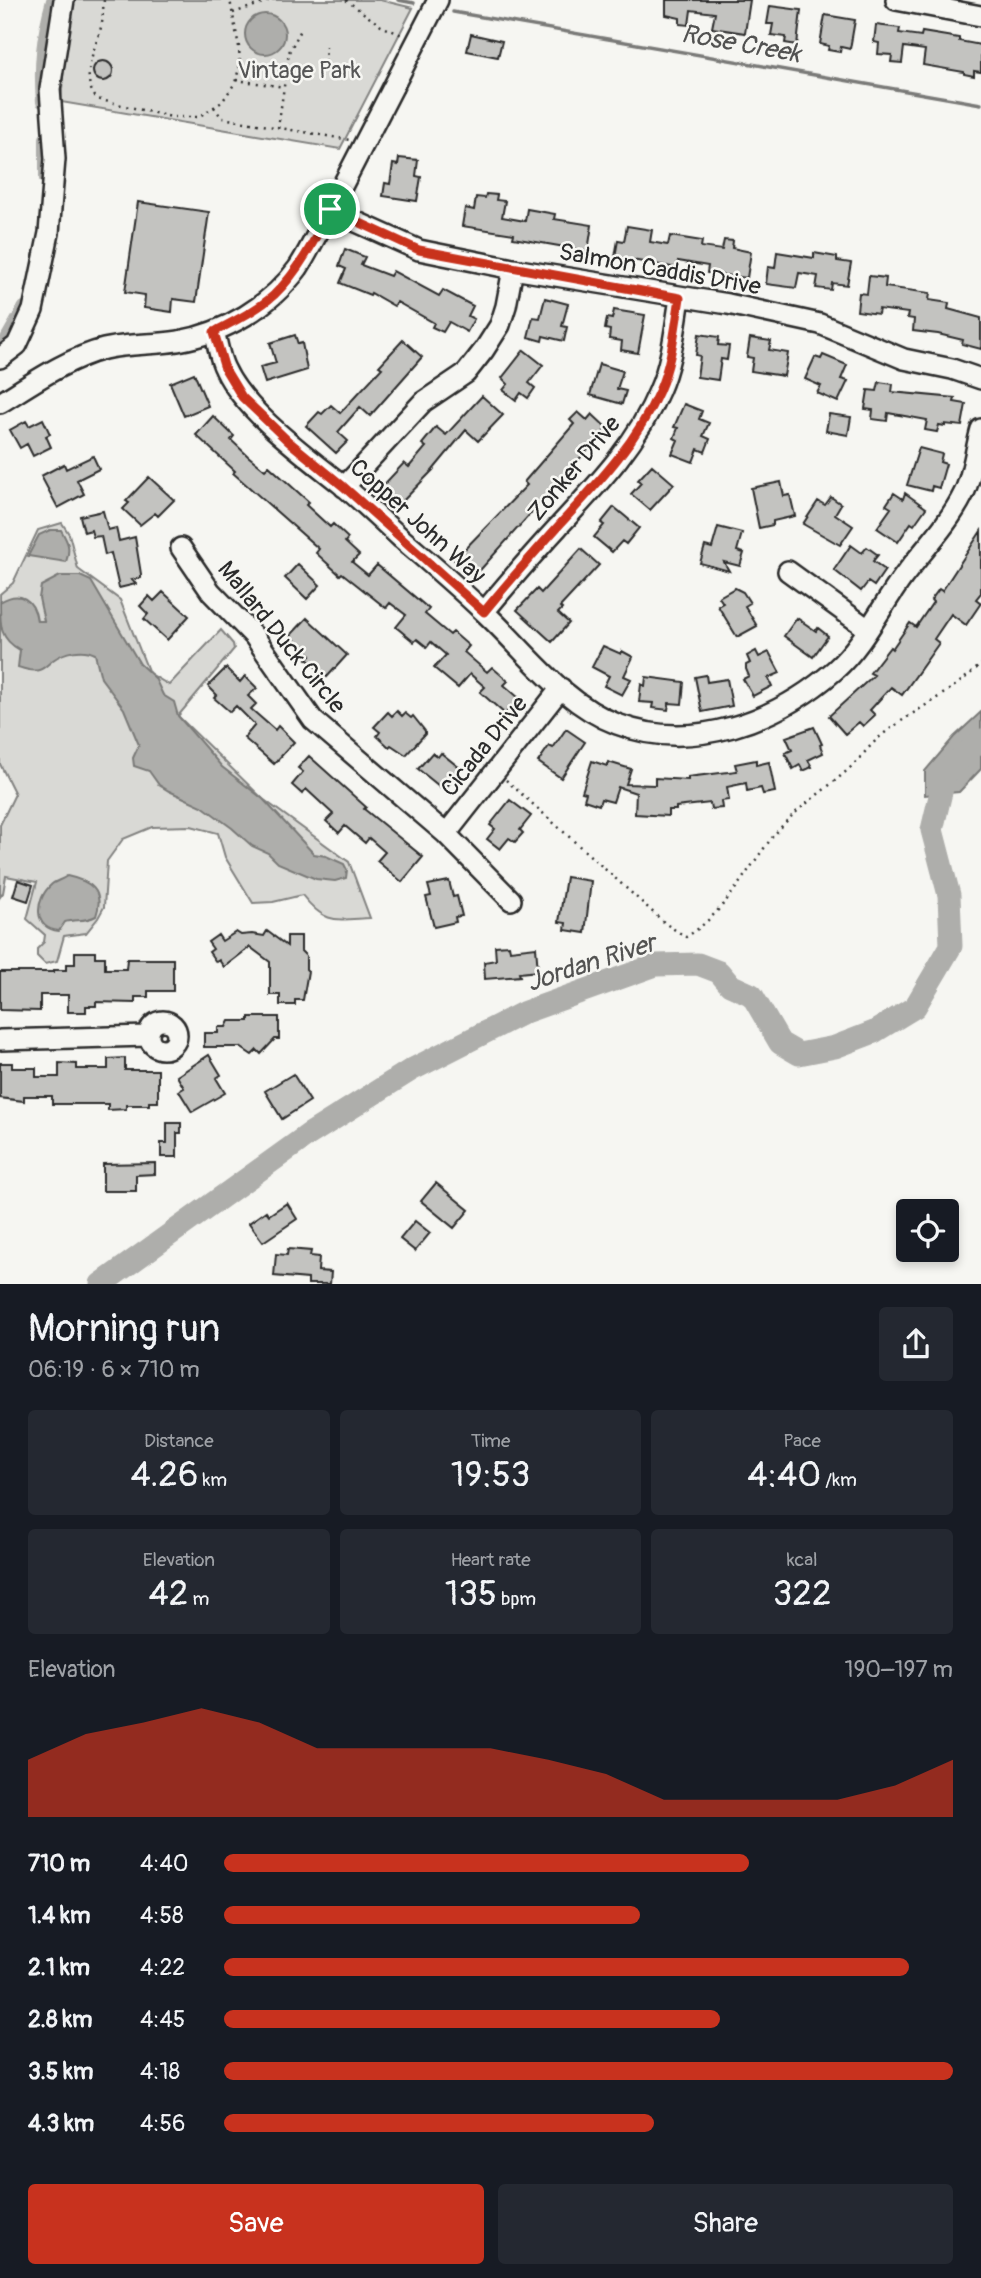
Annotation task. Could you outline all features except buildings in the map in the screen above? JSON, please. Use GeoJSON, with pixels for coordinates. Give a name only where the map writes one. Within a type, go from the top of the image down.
{"type":"FeatureCollection","features":[{"type":"Feature","properties":{"kind":"street"},"geometry":{"type":"LineString","coordinates":[[0,358],[17,345],[33,310],[48,233],[55,159],[50,89],[64,0]]}},
{"type":"Feature","properties":{"kind":"street"},"geometry":{"type":"LineString","coordinates":[[0,403],[46,376],[102,349],[177,341],[214,332],[248,314],[273,295],[298,268],[438,0]]}},
{"type":"Feature","properties":{"kind":"street"},"geometry":{"type":"LineString","coordinates":[[896,0],[981,16]]}},
{"type":"Feature","properties":{"kind":"street","name":"Salmon Caddis Drive"},"geometry":{"type":"LineString","coordinates":[[330,209],[419,250],[513,269],[728,304],[820,324],[904,359],[952,369],[981,379]]}},
{"type":"Feature","properties":{"kind":"street"},"geometry":{"type":"LineString","coordinates":[[344,487],[423,402],[467,373],[500,325],[513,269]]}},
{"type":"Feature","properties":{"kind":"street","name":"Zonker Drive"},"geometry":{"type":"LineString","coordinates":[[484,612],[605,475],[639,429],[660,390],[673,344],[680,298]]}},
{"type":"Feature","properties":{"kind":"street","name":"Copper John Way"},"geometry":{"type":"LineString","coordinates":[[214,332],[225,369],[242,397],[288,441],[344,487],[484,612],[561,688],[596,713],[617,724],[654,735],[691,736],[724,731],[799,696],[836,669],[946,522],[964,491],[981,429]]}},
{"type":"Feature","properties":{"kind":"street","name":"Mallard Duck Circle"},"geometry":{"type":"LineString","coordinates":[[181,548],[211,592],[254,636],[313,720],[446,834],[510,900]]}},
{"type":"Feature","properties":{"kind":"street"},"geometry":{"type":"LineString","coordinates":[[788,571],[868,629]]}},
{"type":"Feature","properties":{"kind":"street","name":"Cicada Drive"},"geometry":{"type":"LineString","coordinates":[[446,834],[561,688]]}},
{"type":"Feature","properties":{"kind":"street"},"geometry":{"type":"LineString","coordinates":[[0,1040],[148,1036]]}},
{"type":"Feature","properties":{"kind":"path"},"geometry":{"type":"LineString","coordinates":[[104,0],[102,23],[89,65],[90,92],[97,99],[144,108],[171,117],[198,117],[222,102],[236,80],[240,65],[239,47],[230,0]]}},
{"type":"Feature","properties":{"kind":"path"},"geometry":{"type":"LineString","coordinates":[[233,13],[269,0]]}},
{"type":"Feature","properties":{"kind":"path"},"geometry":{"type":"LineString","coordinates":[[346,0],[382,26],[403,36]]}},
{"type":"Feature","properties":{"kind":"path"},"geometry":{"type":"LineString","coordinates":[[278,128],[289,52],[302,28]]}},
{"type":"Feature","properties":{"kind":"path"},"geometry":{"type":"LineString","coordinates":[[325,62],[326,47]]}},
{"type":"Feature","properties":{"kind":"path"},"geometry":{"type":"LineString","coordinates":[[236,80],[284,87]]}},
{"type":"Feature","properties":{"kind":"path"},"geometry":{"type":"LineString","coordinates":[[214,107],[222,118],[350,140]]}},
{"type":"Feature","properties":{"kind":"path"},"geometry":{"type":"LineString","coordinates":[[502,777],[666,924],[686,937],[700,928],[724,902],[752,868],[771,838],[793,815],[851,767],[880,737],[964,680],[981,664]]}},
{"type":"Feature","properties":{"kind":"green space","name":"Vintage Park"},"geometry":{"type":"Polygon","coordinates":[[[69,0],[380,0],[413,8],[340,149],[61,102],[69,0]]]}},
{"type":"Feature","properties":{"kind":"green space"},"geometry":{"type":"Polygon","coordinates":[[[62,523],[69,534],[78,569],[120,600],[149,673],[169,685],[221,630],[233,644],[234,649],[178,716],[263,799],[349,862],[370,918],[339,920],[325,916],[302,895],[273,902],[253,903],[225,857],[218,833],[191,826],[152,827],[123,839],[107,861],[104,907],[86,933],[64,936],[57,961],[45,964],[37,956],[37,949],[44,942],[45,935],[27,919],[37,882],[6,876],[0,897],[0,825],[15,794],[0,764],[0,594],[13,583],[38,530],[62,523]]]}},
{"type":"Feature","properties":{"kind":"shaded area"},"geometry":{"type":"Polygon","coordinates":[[[265,14],[273,15],[279,20],[284,26],[284,42],[279,48],[273,53],[265,54],[257,53],[251,48],[246,42],[245,34],[246,26],[251,20],[257,15],[265,14]]]}},
{"type":"Feature","properties":{"kind":"shaded area"},"geometry":{"type":"Polygon","coordinates":[[[50,530],[61,530],[65,538],[68,545],[66,562],[28,556],[39,535],[50,530]]]}},
{"type":"Feature","properties":{"kind":"shaded area"},"geometry":{"type":"Polygon","coordinates":[[[60,576],[80,576],[91,581],[140,664],[155,678],[163,695],[174,702],[178,716],[222,767],[263,799],[314,854],[344,864],[347,870],[346,878],[335,881],[316,879],[278,863],[202,806],[169,791],[159,785],[149,771],[134,766],[133,758],[139,745],[124,709],[101,678],[95,654],[84,651],[68,653],[36,671],[18,667],[20,650],[8,641],[2,631],[0,602],[14,597],[25,599],[33,607],[37,621],[44,621],[39,598],[41,586],[60,576]]]}},
{"type":"Feature","properties":{"kind":"shaded area"},"geometry":{"type":"Polygon","coordinates":[[[981,712],[981,769],[959,792],[925,795],[925,771],[954,737],[981,712]]]}},
{"type":"Feature","properties":{"kind":"shaded area"},"geometry":{"type":"Polygon","coordinates":[[[67,876],[89,884],[97,893],[99,899],[96,916],[65,922],[59,931],[50,929],[40,919],[42,897],[52,884],[67,876]]]}},
{"type":"Feature","properties":{"kind":"waterway"},"geometry":{"type":"LineString","coordinates":[[42,102],[42,51],[52,0]]}},
{"type":"Feature","properties":{"kind":"waterway","name":"Rose Creek"},"geometry":{"type":"LineString","coordinates":[[398,0],[414,3]]}},
{"type":"Feature","properties":{"kind":"waterway","name":"Rose Creek"},"geometry":{"type":"LineString","coordinates":[[453,12],[981,104]]}},
{"type":"Feature","properties":{"kind":"waterway"},"geometry":{"type":"LineString","coordinates":[[45,138],[45,179]]}},
{"type":"Feature","properties":{"kind":"waterway"},"geometry":{"type":"LineString","coordinates":[[0,349],[24,307]]}},
{"type":"Feature","properties":{"kind":"waterway","name":"Jordan River"},"geometry":{"type":"LineString","coordinates":[[101,1284],[308,1135],[411,1070],[525,1012],[656,965],[698,964],[719,972],[730,985],[752,995],[780,1043],[799,1054],[835,1047],[874,1032],[915,1007],[951,946],[949,895],[932,830],[946,771],[981,740]]}},
{"type":"Feature","properties":{"kind":"route"},"geometry":{"type":"LineString","coordinates":[[330,209],[419,250],[680,298],[673,344],[660,390],[639,429],[605,475],[484,612],[344,487],[288,441],[242,397],[225,369],[214,332],[248,314],[273,295],[298,268],[330,209]]}}]}
